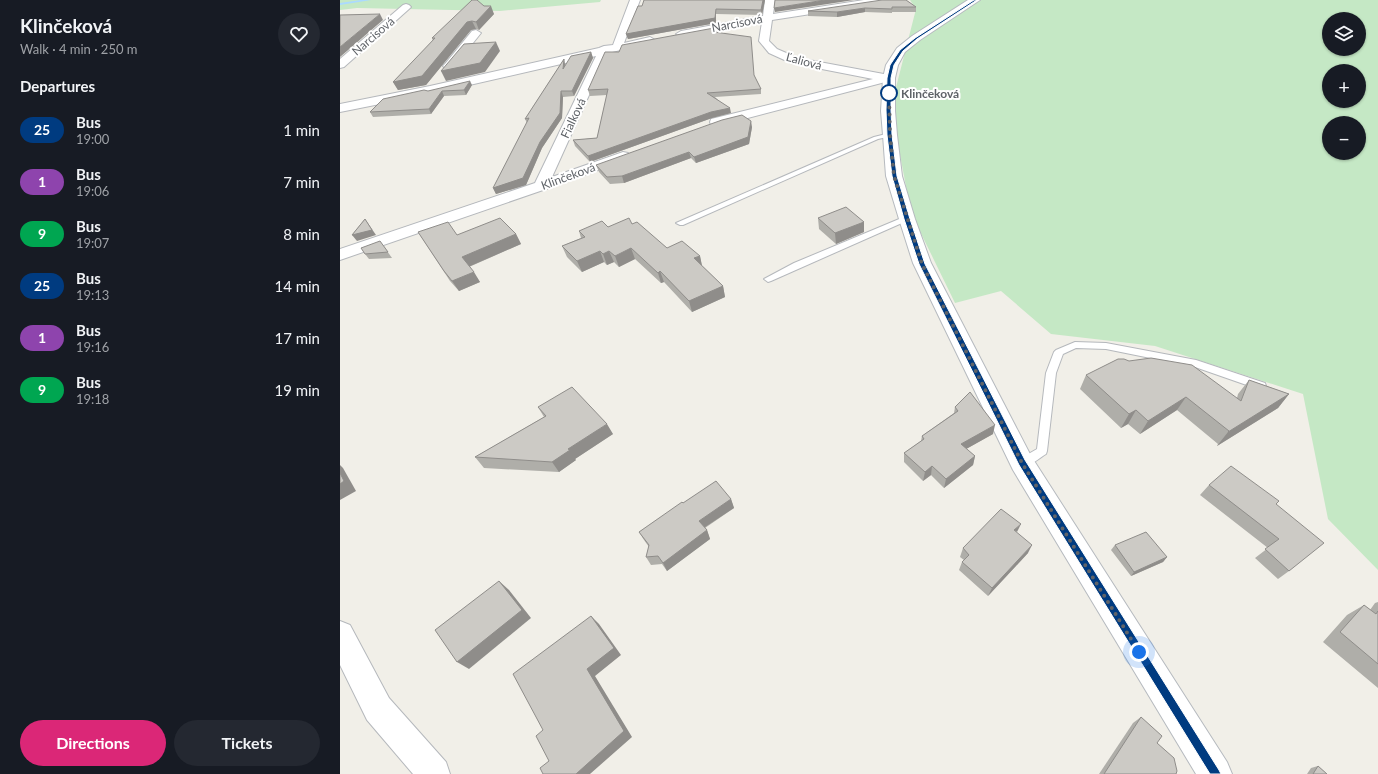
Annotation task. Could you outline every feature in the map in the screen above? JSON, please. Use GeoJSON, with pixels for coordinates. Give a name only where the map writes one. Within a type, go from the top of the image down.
{"type":"FeatureCollection","features":[{"type":"Feature","properties":{"kind":"street"},"geometry":{"type":"LineString","coordinates":[[618,46],[635,0]]}},
{"type":"Feature","properties":{"kind":"street","name":"Ľaliová"},"geometry":{"type":"LineString","coordinates":[[770,0],[766,18],[764,41],[773,51],[795,61],[889,78]]}},
{"type":"Feature","properties":{"kind":"street","name":"Narcisová"},"geometry":{"type":"LineString","coordinates":[[673,36],[766,18],[882,0]]}},
{"type":"Feature","properties":{"kind":"street"},"geometry":{"type":"LineString","coordinates":[[966,0],[975,0]]}},
{"type":"Feature","properties":{"kind":"street"},"geometry":{"type":"LineString","coordinates":[[975,0],[916,38],[901,50],[892,65],[889,78],[890,135],[894,176],[907,219],[922,264],[1022,463],[1214,774]]}},
{"type":"Feature","properties":{"kind":"street","name":"Narcisová"},"geometry":{"type":"LineString","coordinates":[[340,65],[406,7]]}},
{"type":"Feature","properties":{"kind":"street"},"geometry":{"type":"LineString","coordinates":[[430,90],[476,33]]}},
{"type":"Feature","properties":{"kind":"street"},"geometry":{"type":"LineString","coordinates":[[340,108],[430,90],[657,38]]}},
{"type":"Feature","properties":{"kind":"street","name":"Fialková"},"geometry":{"type":"LineString","coordinates":[[541,186],[604,49]]}},
{"type":"Feature","properties":{"kind":"street"},"geometry":{"type":"LineString","coordinates":[[703,127],[889,78]]}},
{"type":"Feature","properties":{"kind":"street","name":"Klinčeková"},"geometry":{"type":"LineString","coordinates":[[340,255],[541,186],[637,151]]}},
{"type":"Feature","properties":{"kind":"street"},"geometry":{"type":"LineString","coordinates":[[340,635],[378,709],[434,774]]}},
{"type":"Feature","properties":{"kind":"lane"},"geometry":{"type":"LineString","coordinates":[[680,223],[876,138],[890,135]]}},
{"type":"Feature","properties":{"kind":"lane"},"geometry":{"type":"LineString","coordinates":[[768,279],[796,265],[907,219]]}},
{"type":"Feature","properties":{"kind":"lane"},"geometry":{"type":"LineString","coordinates":[[1022,463],[1042,451],[1051,372],[1059,352],[1075,345],[1106,346],[1196,364],[1268,388]]}},
{"type":"Feature","properties":{"kind":"green space"},"geometry":{"type":"Polygon","coordinates":[[[340,0],[601,0],[600,2],[500,11],[357,8],[340,10],[340,0]]]}},
{"type":"Feature","properties":{"kind":"green space"},"geometry":{"type":"Polygon","coordinates":[[[910,0],[1378,0],[1378,570],[1328,519],[1303,394],[1155,346],[1051,334],[1001,291],[955,303],[911,213],[891,107],[916,9],[910,0]]]}},
{"type":"Feature","properties":{"kind":"building"},"geometry":{"type":"Polygon","coordinates":[[[472,0],[477,0],[484,6],[491,6],[476,22],[467,22],[422,76],[393,82],[435,38],[432,38],[472,0]]]}},
{"type":"Feature","properties":{"kind":"building"},"geometry":{"type":"Polygon","coordinates":[[[644,0],[763,0],[761,10],[716,9],[715,18],[626,34],[638,6],[642,6],[644,0]]]}},
{"type":"Feature","properties":{"kind":"building"},"geometry":{"type":"Polygon","coordinates":[[[775,0],[825,0],[774,8],[775,0]]]}},
{"type":"Feature","properties":{"kind":"building"},"geometry":{"type":"Polygon","coordinates":[[[882,0],[906,0],[916,7],[892,7],[892,9],[865,8],[837,12],[808,11],[882,0]]]}},
{"type":"Feature","properties":{"kind":"building"},"geometry":{"type":"Polygon","coordinates":[[[380,14],[340,47],[340,15],[380,14]]]}},
{"type":"Feature","properties":{"kind":"building"},"geometry":{"type":"Polygon","coordinates":[[[714,28],[714,32],[751,37],[754,75],[761,89],[707,93],[730,108],[711,112],[588,156],[573,140],[597,138],[608,89],[588,90],[605,52],[619,52],[622,45],[714,28]]]}},
{"type":"Feature","properties":{"kind":"building"},"geometry":{"type":"Polygon","coordinates":[[[496,42],[480,63],[441,71],[464,44],[496,42]]]}},
{"type":"Feature","properties":{"kind":"building"},"geometry":{"type":"Polygon","coordinates":[[[591,52],[572,91],[561,91],[560,113],[540,142],[523,178],[493,188],[529,118],[525,119],[564,59],[563,69],[571,56],[591,52]]]}},
{"type":"Feature","properties":{"kind":"building"},"geometry":{"type":"Polygon","coordinates":[[[470,81],[464,90],[442,91],[429,109],[370,112],[383,99],[424,90],[428,91],[470,81]]]}},
{"type":"Feature","properties":{"kind":"building"},"geometry":{"type":"Polygon","coordinates":[[[742,115],[751,121],[748,137],[694,157],[689,152],[622,176],[607,177],[596,165],[722,120],[742,115]]]}},
{"type":"Feature","properties":{"kind":"building"},"geometry":{"type":"Polygon","coordinates":[[[846,207],[864,222],[835,233],[818,218],[846,207]]]}},
{"type":"Feature","properties":{"kind":"building"},"geometry":{"type":"Polygon","coordinates":[[[500,218],[516,234],[462,257],[474,272],[452,281],[418,232],[448,222],[457,235],[500,218]]]}},
{"type":"Feature","properties":{"kind":"building"},"geometry":{"type":"Polygon","coordinates":[[[629,218],[632,224],[637,222],[667,248],[682,241],[700,256],[694,258],[723,286],[689,301],[660,271],[658,273],[631,248],[615,256],[609,251],[603,254],[600,251],[577,261],[562,246],[585,237],[579,231],[602,221],[608,227],[629,218]]]}},
{"type":"Feature","properties":{"kind":"building"},"geometry":{"type":"Polygon","coordinates":[[[365,219],[372,230],[352,235],[365,219]]]}},
{"type":"Feature","properties":{"kind":"building"},"geometry":{"type":"Polygon","coordinates":[[[380,241],[388,252],[365,254],[361,248],[380,241]]]}},
{"type":"Feature","properties":{"kind":"building"},"geometry":{"type":"Polygon","coordinates":[[[1151,358],[1192,365],[1241,401],[1249,380],[1289,394],[1228,432],[1229,431],[1186,397],[1148,421],[1136,410],[1129,414],[1086,375],[1118,359],[1129,361],[1151,358]]]}},
{"type":"Feature","properties":{"kind":"building"},"geometry":{"type":"Polygon","coordinates":[[[572,387],[607,424],[568,449],[570,450],[552,462],[475,457],[546,416],[538,407],[572,387]]]}},
{"type":"Feature","properties":{"kind":"building"},"geometry":{"type":"Polygon","coordinates":[[[970,392],[995,425],[961,444],[975,456],[946,479],[932,466],[925,472],[904,453],[924,439],[922,436],[958,411],[955,407],[970,392]]]}},
{"type":"Feature","properties":{"kind":"building"},"geometry":{"type":"Polygon","coordinates":[[[1231,466],[1279,501],[1276,504],[1324,543],[1289,571],[1265,549],[1279,539],[1209,485],[1231,466]]]}},
{"type":"Feature","properties":{"kind":"building"},"geometry":{"type":"Polygon","coordinates":[[[340,473],[344,481],[340,484],[340,473]]]}},
{"type":"Feature","properties":{"kind":"building"},"geometry":{"type":"Polygon","coordinates":[[[716,481],[731,499],[699,521],[707,530],[663,563],[658,556],[646,557],[649,545],[639,532],[682,502],[683,503],[716,481]]]}},
{"type":"Feature","properties":{"kind":"building"},"geometry":{"type":"Polygon","coordinates":[[[1001,509],[1021,524],[1014,530],[1032,545],[992,588],[962,562],[969,555],[963,548],[1001,509]]]}},
{"type":"Feature","properties":{"kind":"building"},"geometry":{"type":"Polygon","coordinates":[[[1146,532],[1167,557],[1134,572],[1115,545],[1146,532]]]}},
{"type":"Feature","properties":{"kind":"building"},"geometry":{"type":"Polygon","coordinates":[[[499,581],[522,610],[457,662],[435,630],[499,581]]]}},
{"type":"Feature","properties":{"kind":"building"},"geometry":{"type":"Polygon","coordinates":[[[1364,605],[1376,614],[1378,611],[1378,664],[1340,632],[1364,605]]]}},
{"type":"Feature","properties":{"kind":"building"},"geometry":{"type":"Polygon","coordinates":[[[591,616],[614,648],[587,669],[624,731],[576,774],[543,774],[540,768],[549,761],[536,736],[543,730],[513,674],[591,616]]]}},
{"type":"Feature","properties":{"kind":"building"},"geometry":{"type":"Polygon","coordinates":[[[1141,717],[1162,736],[1157,743],[1174,758],[1177,771],[1176,774],[1104,774],[1141,717]]]}},
{"type":"Feature","properties":{"kind":"building"},"geometry":{"type":"Polygon","coordinates":[[[1318,766],[1327,774],[1313,774],[1318,766]]]}},
{"type":"Feature","properties":{"kind":"waterway"},"geometry":{"type":"LineString","coordinates":[[340,4],[369,0]]}},
{"type":"Feature","properties":{"kind":"bus line","name":"25"},"geometry":{"type":"LineString","coordinates":[[975,0],[916,38],[901,50],[892,65],[889,78],[888,110],[890,135],[894,176],[907,219],[922,264],[1022,463],[1215,774]]}},
{"type":"Feature","properties":{"kind":"place","name":"Klinčeková"},"geometry":{"type":"Point","coordinates":[889,93]}},
{"type":"Feature","properties":{"kind":"route"},"geometry":{"type":"LineString","coordinates":[[889,93],[888,110],[894,176],[922,264],[1022,463],[1139,652]]}}]}
